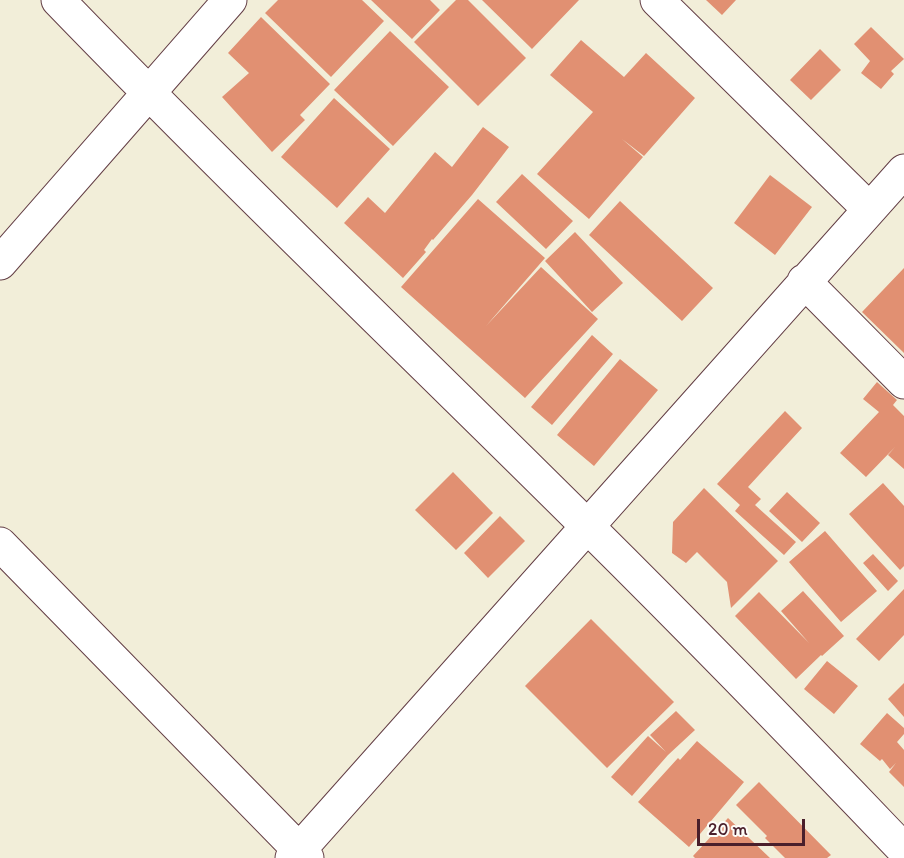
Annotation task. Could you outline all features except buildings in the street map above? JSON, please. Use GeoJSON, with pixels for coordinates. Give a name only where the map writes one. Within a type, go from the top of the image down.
{"type":"FeatureCollection","features":[{"type":"Feature","properties":{"kind":"street"},"geometry":{"type":"LineString","coordinates":[[58,0],[148,93],[769,708],[904,850]]}},
{"type":"Feature","properties":{"kind":"street"},"geometry":{"type":"LineString","coordinates":[[0,263],[230,0]]}},
{"type":"Feature","properties":{"kind":"street"},"geometry":{"type":"LineString","coordinates":[[657,0],[869,208]]}},
{"type":"Feature","properties":{"kind":"street"},"geometry":{"type":"LineString","coordinates":[[0,544],[299,855],[587,526],[904,171]]}},
{"type":"Feature","properties":{"kind":"street"},"geometry":{"type":"LineString","coordinates":[[804,281],[904,382]]}}]}
